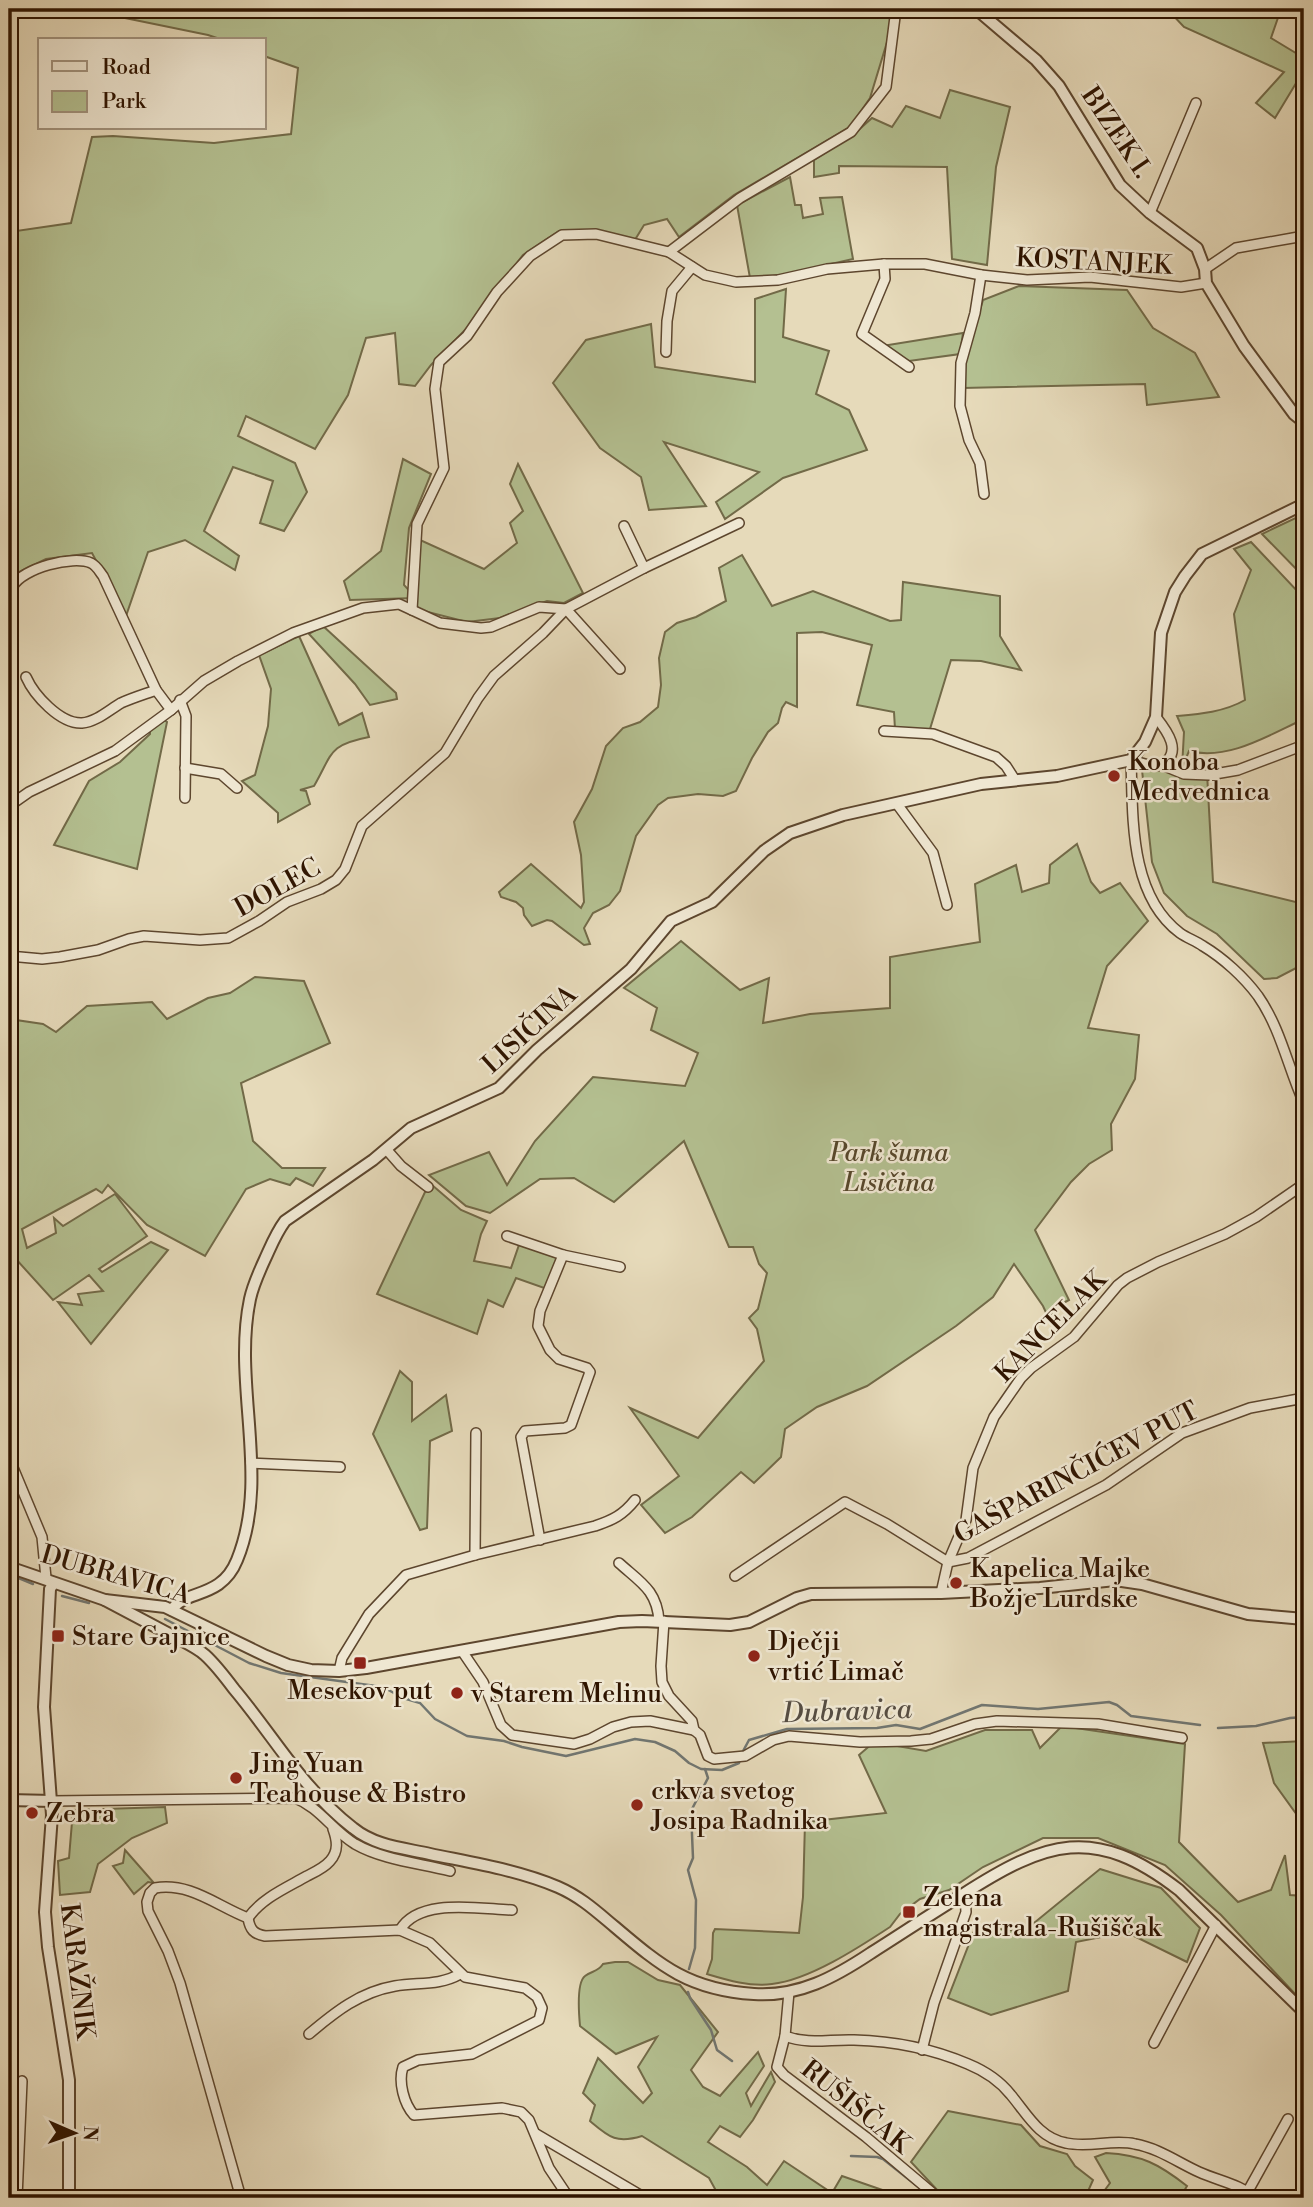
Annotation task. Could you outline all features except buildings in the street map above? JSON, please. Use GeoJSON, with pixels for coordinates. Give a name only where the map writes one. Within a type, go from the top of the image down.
{"type":"FeatureCollection","features":[{"type":"Feature","properties":{"kind":"street"},"geometry":{"type":"LineString","coordinates":[[669,253],[740,198],[851,132],[886,87],[896,9]]}},
{"type":"Feature","properties":{"kind":"street","name":"BIZEK I."},"geometry":{"type":"LineString","coordinates":[[976,9],[1036,60],[1059,86],[1120,185],[1150,213],[1197,248],[1205,269],[1206,284],[1244,345],[1294,414],[1304,422]]}},
{"type":"Feature","properties":{"kind":"street"},"geometry":{"type":"LineString","coordinates":[[1150,213],[1196,103]]}},
{"type":"Feature","properties":{"kind":"street","name":"KOSTANJEK"},"geometry":{"type":"LineString","coordinates":[[412,610],[417,524],[444,468],[435,389],[439,362],[467,336],[497,292],[530,256],[562,235],[596,234],[669,253],[705,275],[736,282],[778,280],[827,269],[925,264],[981,275],[1027,280],[1090,276],[1181,287],[1206,284]]}},
{"type":"Feature","properties":{"kind":"street"},"geometry":{"type":"LineString","coordinates":[[1205,269],[1236,248],[1304,236]]}},
{"type":"Feature","properties":{"kind":"street"},"geometry":{"type":"LineString","coordinates":[[884,264],[885,279],[862,334],[909,367]]}},
{"type":"Feature","properties":{"kind":"street"},"geometry":{"type":"LineString","coordinates":[[667,352],[667,321],[672,291],[692,267]]}},
{"type":"Feature","properties":{"kind":"street","name":"KOSTANJEK"},"geometry":{"type":"LineString","coordinates":[[981,275],[975,313],[961,363],[960,406],[969,440],[980,463],[984,494]]}},
{"type":"Feature","properties":{"kind":"street"},"geometry":{"type":"LineString","coordinates":[[1304,504],[1202,554],[1185,576],[1175,592],[1161,633],[1156,716],[1145,742],[1130,760],[1133,821],[1150,897],[1167,922],[1226,963],[1259,998],[1275,1026],[1304,1103]]}},
{"type":"Feature","properties":{"kind":"street","name":"DOLEC"},"geometry":{"type":"LineString","coordinates":[[9,956],[42,959],[60,957],[97,950],[144,936],[200,940],[228,938],[287,902],[321,889],[336,880],[351,859],[362,826],[445,753],[494,676],[566,609],[739,523]]}},
{"type":"Feature","properties":{"kind":"street"},"geometry":{"type":"LineString","coordinates":[[624,526],[644,568]]}},
{"type":"Feature","properties":{"kind":"street"},"geometry":{"type":"LineString","coordinates":[[9,597],[13,585],[26,575],[51,564],[75,561],[95,565],[103,576],[156,690],[171,710]]}},
{"type":"Feature","properties":{"kind":"street"},"geometry":{"type":"LineString","coordinates":[[9,806],[29,792],[116,751],[171,710],[204,681],[238,661],[293,633],[371,607],[398,604],[440,623],[481,628],[491,627],[539,607],[566,609],[620,669]]}},
{"type":"Feature","properties":{"kind":"street"},"geometry":{"type":"LineString","coordinates":[[26,677],[32,690],[42,701],[74,722],[85,723],[122,703],[156,690]]}},
{"type":"Feature","properties":{"kind":"street"},"geometry":{"type":"LineString","coordinates":[[180,700],[186,716],[185,799]]}},
{"type":"Feature","properties":{"kind":"street"},"geometry":{"type":"LineString","coordinates":[[1156,716],[1172,742],[1173,749],[1171,758],[1162,765]]}},
{"type":"Feature","properties":{"kind":"street"},"geometry":{"type":"LineString","coordinates":[[884,731],[933,734],[996,757],[1015,780]]}},
{"type":"Feature","properties":{"kind":"street","name":"LISIČINA"},"geometry":{"type":"LineString","coordinates":[[172,1609],[179,1601],[201,1594],[221,1583],[237,1561],[250,1510],[247,1323],[250,1299],[278,1230],[411,1128],[499,1088],[537,1050],[631,969],[671,921],[712,902],[771,846],[790,833],[825,820],[981,784],[1057,776],[1130,760],[1152,766],[1162,765],[1184,774],[1209,775],[1238,770],[1304,746]]}},
{"type":"Feature","properties":{"kind":"street"},"geometry":{"type":"LineString","coordinates":[[185,768],[221,774],[237,788]]}},
{"type":"Feature","properties":{"kind":"street"},"geometry":{"type":"LineString","coordinates":[[897,804],[933,853],[947,905]]}},
{"type":"Feature","properties":{"kind":"street"},"geometry":{"type":"LineString","coordinates":[[386,1149],[401,1167],[428,1187]]}},
{"type":"Feature","properties":{"kind":"street","name":"KANCELAK"},"geometry":{"type":"LineString","coordinates":[[941,1593],[948,1562],[966,1520],[973,1468],[984,1438],[994,1417],[1021,1378],[1074,1337],[1127,1278],[1225,1234],[1256,1217],[1304,1184]]}},
{"type":"Feature","properties":{"kind":"street"},"geometry":{"type":"LineString","coordinates":[[507,1236],[564,1255],[620,1267]]}},
{"type":"Feature","properties":{"kind":"street"},"geometry":{"type":"LineString","coordinates":[[540,1540],[521,1437],[525,1431],[565,1428],[571,1425],[590,1372],[587,1368],[559,1359],[550,1350],[538,1326],[540,1311],[564,1255]]}},
{"type":"Feature","properties":{"kind":"street","name":"GAŠPARINČIĆEV PUT"},"geometry":{"type":"LineString","coordinates":[[948,1562],[968,1558],[1094,1491],[1182,1433],[1250,1408],[1304,1398]]}},
{"type":"Feature","properties":{"kind":"street"},"geometry":{"type":"LineString","coordinates":[[475,1555],[476,1433]]}},
{"type":"Feature","properties":{"kind":"street","name":"KARAŽNIK"},"geometry":{"type":"LineString","coordinates":[[9,1458],[42,1537],[50,1589],[44,1707],[52,1801],[45,1912],[69,2080],[69,2198]]}},
{"type":"Feature","properties":{"kind":"street"},"geometry":{"type":"LineString","coordinates":[[251,1463],[340,1468]]}},
{"type":"Feature","properties":{"kind":"street"},"geometry":{"type":"LineString","coordinates":[[339,1671],[342,1658],[369,1614],[406,1576],[475,1555],[615,1519],[635,1500]]}},
{"type":"Feature","properties":{"kind":"street"},"geometry":{"type":"LineString","coordinates":[[735,1576],[845,1502],[887,1524],[948,1562]]}},
{"type":"Feature","properties":{"kind":"street"},"geometry":{"type":"LineString","coordinates":[[618,1563],[654,1596],[661,1621],[662,1682],[669,1696],[692,1721],[694,1730]]}},
{"type":"Feature","properties":{"kind":"street","name":"DUBRAVICA"},"geometry":{"type":"LineString","coordinates":[[9,1567],[106,1600],[172,1609],[288,1665],[311,1670],[339,1671],[619,1622],[661,1621],[730,1625],[749,1622],[797,1598],[811,1594],[941,1593],[1040,1588],[1115,1580],[1142,1584],[1248,1614],[1304,1619]]}},
{"type":"Feature","properties":{"kind":"street"},"geometry":{"type":"LineString","coordinates":[[106,1600],[205,1655],[249,1706],[316,1793],[340,1818],[369,1838],[402,1849],[516,1872],[563,1889],[583,1900],[657,1963],[690,1982],[724,1991],[758,1994],[808,1988],[840,1974],[1001,1869],[1040,1852],[1087,1847],[1115,1853],[1158,1874],[1180,1890],[1304,2012]]}},
{"type":"Feature","properties":{"kind":"street"},"geometry":{"type":"LineString","coordinates":[[147,1622],[151,1611],[157,1605]]}},
{"type":"Feature","properties":{"kind":"street"},"geometry":{"type":"LineString","coordinates":[[462,1651],[483,1682],[501,1725],[512,1735],[574,1744],[613,1727],[650,1721],[694,1730],[700,1735],[704,1749],[711,1758],[746,1756],[773,1740],[789,1736],[860,1742],[911,1741],[932,1739],[975,1724],[997,1721],[1098,1724],[1182,1738]]}},
{"type":"Feature","properties":{"kind":"street"},"geometry":{"type":"LineString","coordinates":[[9,1800],[295,1798],[307,1802],[333,1829],[367,1850],[450,1871]]}},
{"type":"Feature","properties":{"kind":"street"},"geometry":{"type":"LineString","coordinates":[[333,1829],[337,1847],[331,1861],[255,1908],[248,1918],[250,1928],[256,1935],[265,1936],[400,1930],[430,1943],[460,1974],[471,1979],[525,1988],[537,1997],[542,2014],[539,2020],[531,2025],[472,2054],[418,2060],[407,2064],[402,2071],[401,2080],[408,2107],[412,2113],[419,2116],[512,2109],[525,2115],[536,2134],[549,2168],[569,2198]]}},
{"type":"Feature","properties":{"kind":"street"},"geometry":{"type":"LineString","coordinates":[[242,2198],[180,1983],[148,1911],[147,1902],[155,1888],[175,1886],[248,1918]]}},
{"type":"Feature","properties":{"kind":"street"},"geometry":{"type":"LineString","coordinates":[[922,2050],[934,2003],[967,1912],[965,1893]]}},
{"type":"Feature","properties":{"kind":"street"},"geometry":{"type":"LineString","coordinates":[[400,1930],[407,1919],[426,1910],[512,1910]]}},
{"type":"Feature","properties":{"kind":"street"},"geometry":{"type":"LineString","coordinates":[[1154,2043],[1216,1925]]}},
{"type":"Feature","properties":{"kind":"street"},"geometry":{"type":"LineString","coordinates":[[309,2034],[339,2010],[363,1996],[398,1986],[444,1982],[460,1974]]}},
{"type":"Feature","properties":{"kind":"street","name":"RUŠIŠČAK"},"geometry":{"type":"LineString","coordinates":[[789,1992],[785,2036],[777,2067],[936,2196]]}},
{"type":"Feature","properties":{"kind":"street","name":"RUŠIŠČAK"},"geometry":{"type":"LineString","coordinates":[[785,2036],[813,2043],[874,2041],[956,2059],[989,2075],[1012,2095],[1031,2123],[1054,2139],[1081,2145],[1136,2144],[1248,2191],[1257,2198]]}},
{"type":"Feature","properties":{"kind":"street"},"geometry":{"type":"LineString","coordinates":[[17,2198],[22,2081]]}},
{"type":"Feature","properties":{"kind":"street"},"geometry":{"type":"LineString","coordinates":[[1248,2191],[1288,2119]]}},
{"type":"Feature","properties":{"kind":"street"},"geometry":{"type":"LineString","coordinates":[[9,2131],[20,2131]]}},
{"type":"Feature","properties":{"kind":"street"},"geometry":{"type":"LineString","coordinates":[[536,2134],[645,2198]]}},
{"type":"Feature","properties":{"kind":"green space"},"geometry":{"type":"Polygon","coordinates":[[[81,9],[893,9],[891,29],[870,98],[850,127],[734,195],[679,237],[667,219],[644,225],[633,243],[587,231],[559,231],[523,255],[466,329],[415,386],[399,384],[395,333],[366,338],[348,395],[315,449],[246,416],[238,436],[295,463],[307,492],[284,531],[260,523],[273,481],[233,467],[204,531],[239,556],[235,570],[185,540],[148,552],[126,616],[92,553],[46,559],[9,577],[9,232],[71,223],[92,137],[214,143],[291,134],[298,68],[266,57],[266,38],[217,38],[81,9]]]}},
{"type":"Feature","properties":{"kind":"green space"},"geometry":{"type":"Polygon","coordinates":[[[1167,9],[1281,9],[1271,38],[1304,58],[1304,70],[1275,118],[1256,103],[1284,72],[1184,27],[1167,9]]]}},
{"type":"Feature","properties":{"kind":"green space"},"geometry":{"type":"Polygon","coordinates":[[[950,90],[1010,107],[996,167],[987,265],[952,259],[947,167],[839,166],[839,173],[814,177],[814,160],[853,135],[872,118],[892,127],[906,106],[940,118],[950,90]]]}},
{"type":"Feature","properties":{"kind":"green space"},"geometry":{"type":"Polygon","coordinates":[[[790,177],[795,205],[801,205],[803,218],[823,214],[820,198],[842,197],[853,259],[778,276],[750,278],[737,205],[790,177]]]}},
{"type":"Feature","properties":{"kind":"green space"},"geometry":{"type":"Polygon","coordinates":[[[1019,286],[1127,290],[1153,328],[1195,353],[1219,397],[1147,405],[1145,384],[963,388],[965,360],[983,300],[1019,286]]]}},
{"type":"Feature","properties":{"kind":"green space"},"geometry":{"type":"Polygon","coordinates":[[[786,289],[783,337],[829,351],[816,394],[849,410],[867,450],[783,478],[725,519],[716,502],[759,472],[664,442],[706,506],[649,510],[641,477],[600,448],[553,383],[586,340],[651,324],[655,367],[755,382],[755,299],[786,289]]]}},
{"type":"Feature","properties":{"kind":"green space"},"geometry":{"type":"Polygon","coordinates":[[[963,333],[960,354],[909,361],[882,346],[963,333]]]}},
{"type":"Feature","properties":{"kind":"green space"},"geometry":{"type":"Polygon","coordinates":[[[403,459],[431,474],[409,528],[404,585],[416,598],[350,600],[344,581],[381,551],[403,459]]]}},
{"type":"Feature","properties":{"kind":"green space"},"geometry":{"type":"Polygon","coordinates":[[[518,464],[583,593],[564,603],[547,601],[500,618],[467,622],[416,609],[418,539],[484,569],[517,543],[510,523],[523,511],[510,484],[518,464]]]}},
{"type":"Feature","properties":{"kind":"green space"},"geometry":{"type":"Polygon","coordinates":[[[1304,514],[1304,577],[1262,534],[1304,514]]]}},
{"type":"Feature","properties":{"kind":"green space"},"geometry":{"type":"Polygon","coordinates":[[[1251,542],[1300,594],[1304,592],[1304,719],[1248,745],[1218,752],[1189,751],[1182,768],[1184,732],[1177,716],[1220,710],[1245,700],[1234,614],[1251,570],[1234,549],[1251,542]]]}},
{"type":"Feature","properties":{"kind":"green space"},"geometry":{"type":"Polygon","coordinates":[[[742,555],[772,606],[813,591],[890,621],[901,620],[903,582],[1000,596],[1000,636],[1021,670],[981,661],[951,660],[930,729],[895,729],[894,712],[857,705],[872,645],[822,632],[797,633],[797,707],[786,702],[778,723],[768,732],[736,791],[723,796],[698,794],[668,798],[658,805],[636,836],[620,891],[609,905],[593,913],[584,928],[590,944],[584,945],[552,921],[547,920],[532,926],[524,915],[523,908],[516,902],[501,897],[499,892],[531,864],[581,908],[584,902],[581,855],[574,822],[592,789],[606,746],[623,728],[640,722],[658,707],[661,685],[659,658],[665,632],[677,623],[696,617],[726,601],[719,568],[742,555]]]}},
{"type":"Feature","properties":{"kind":"green space"},"geometry":{"type":"Polygon","coordinates":[[[323,626],[396,693],[397,699],[370,705],[355,684],[309,634],[323,626]]]}},
{"type":"Feature","properties":{"kind":"green space"},"geometry":{"type":"Polygon","coordinates":[[[299,636],[339,725],[362,713],[369,737],[346,743],[333,752],[314,786],[300,790],[306,791],[310,804],[278,822],[278,813],[242,781],[255,775],[268,726],[271,689],[259,655],[299,636]]]}},
{"type":"Feature","properties":{"kind":"green space"},"geometry":{"type":"Polygon","coordinates":[[[164,720],[167,722],[137,869],[54,845],[89,781],[120,762],[150,734],[150,730],[164,720]]]}},
{"type":"Feature","properties":{"kind":"green space"},"geometry":{"type":"Polygon","coordinates":[[[1142,770],[1207,773],[1213,882],[1304,904],[1304,948],[1300,966],[1277,978],[1264,979],[1217,934],[1187,916],[1164,893],[1152,862],[1142,770]]]}},
{"type":"Feature","properties":{"kind":"green space","name":"Park šuma Lisičina"},"geometry":{"type":"Polygon","coordinates":[[[1077,844],[1091,882],[1100,893],[1120,883],[1148,921],[1107,966],[1088,1028],[1139,1035],[1135,1079],[1111,1124],[1112,1150],[1089,1164],[1071,1182],[1035,1230],[1069,1300],[1056,1307],[1049,1319],[1014,1264],[993,1297],[956,1326],[867,1386],[817,1407],[785,1429],[781,1457],[754,1483],[741,1472],[692,1517],[665,1533],[641,1505],[679,1476],[630,1408],[698,1438],[764,1361],[757,1329],[749,1318],[758,1309],[767,1273],[759,1264],[753,1247],[729,1247],[684,1141],[614,1202],[574,1178],[540,1179],[490,1213],[466,1206],[429,1175],[489,1152],[507,1185],[535,1141],[593,1077],[685,1086],[698,1053],[651,1030],[657,1008],[624,988],[681,941],[740,990],[769,978],[763,1023],[810,1014],[890,1008],[890,957],[980,942],[975,884],[1016,865],[1022,892],[1049,883],[1050,865],[1077,844]]]}},
{"type":"Feature","properties":{"kind":"green space"},"geometry":{"type":"Polygon","coordinates":[[[255,977],[304,981],[330,1043],[241,1083],[253,1141],[282,1168],[325,1168],[313,1186],[296,1178],[290,1185],[270,1179],[246,1189],[205,1256],[147,1225],[108,1185],[102,1193],[96,1189],[22,1229],[27,1248],[56,1233],[54,1218],[63,1226],[115,1194],[147,1236],[99,1269],[102,1272],[151,1242],[168,1250],[91,1344],[58,1302],[82,1305],[78,1294],[103,1291],[89,1275],[53,1300],[15,1258],[12,1245],[9,1246],[9,1019],[43,1024],[56,1032],[87,1006],[152,1002],[167,1019],[208,998],[230,993],[255,977]]]}},
{"type":"Feature","properties":{"kind":"green space"},"geometry":{"type":"Polygon","coordinates":[[[432,1185],[461,1210],[487,1221],[474,1261],[511,1268],[520,1242],[559,1252],[547,1289],[516,1278],[503,1307],[488,1300],[477,1334],[377,1294],[425,1192],[432,1185]]]}},
{"type":"Feature","properties":{"kind":"green space"},"geometry":{"type":"Polygon","coordinates":[[[400,1371],[412,1382],[412,1421],[446,1395],[452,1431],[430,1441],[427,1528],[420,1530],[373,1434],[400,1371]]]}},
{"type":"Feature","properties":{"kind":"green space"},"geometry":{"type":"Polygon","coordinates":[[[1062,1726],[1185,1744],[1179,1842],[1238,1902],[1271,1890],[1285,1855],[1290,1895],[1304,1896],[1304,2000],[1296,1995],[1221,1915],[1165,1865],[1098,1838],[1043,1838],[983,1867],[949,1890],[920,1899],[900,1914],[890,1927],[833,1962],[802,1976],[772,1984],[755,1985],[707,1974],[712,1959],[715,1929],[799,1933],[805,1822],[886,1813],[859,1755],[874,1742],[926,1751],[985,1730],[1032,1730],[1040,1748],[1062,1726]]]}},
{"type":"Feature","properties":{"kind":"green space"},"geometry":{"type":"Polygon","coordinates":[[[1304,1741],[1304,1815],[1297,1815],[1274,1783],[1263,1743],[1304,1741]]]}},
{"type":"Feature","properties":{"kind":"green space"},"geometry":{"type":"Polygon","coordinates":[[[165,1807],[167,1823],[132,1838],[98,1864],[90,1892],[60,1895],[58,1861],[69,1858],[73,1810],[165,1807]]]}},
{"type":"Feature","properties":{"kind":"green space"},"geometry":{"type":"Polygon","coordinates":[[[125,1850],[154,1883],[148,1882],[134,1894],[113,1866],[123,1863],[125,1850]]]}},
{"type":"Feature","properties":{"kind":"green space"},"geometry":{"type":"Polygon","coordinates":[[[1100,1869],[1161,1888],[1200,1928],[1187,1962],[1126,1932],[1076,1942],[1068,1991],[991,2015],[948,1998],[976,1926],[1023,1932],[1100,1869]]]}},
{"type":"Feature","properties":{"kind":"green space"},"geometry":{"type":"Polygon","coordinates":[[[628,1962],[658,1980],[680,1985],[718,2032],[691,2070],[703,2087],[720,2096],[758,2052],[764,2066],[746,2093],[751,2106],[771,2072],[775,2082],[740,2137],[720,2126],[708,2142],[747,2167],[767,2185],[784,2161],[832,2193],[842,2176],[894,2194],[894,2198],[720,2198],[709,2178],[642,2136],[613,2138],[590,2121],[595,2105],[583,2093],[598,2058],[643,2103],[652,2093],[638,2067],[657,2037],[616,2054],[580,2026],[579,2000],[582,1980],[603,1964],[628,1962]]]}},
{"type":"Feature","properties":{"kind":"green space"},"geometry":{"type":"Polygon","coordinates":[[[948,2111],[1021,2125],[1040,2146],[1067,2154],[1075,2166],[1093,2180],[1085,2198],[938,2198],[942,2195],[911,2162],[948,2111]]]}},
{"type":"Feature","properties":{"kind":"green space"},"geometry":{"type":"Polygon","coordinates":[[[1106,2153],[1150,2162],[1187,2186],[1180,2198],[1099,2198],[1110,2183],[1095,2157],[1106,2153]]]}},
{"type":"Feature","properties":{"kind":"waterway","name":"Dubravica"},"geometry":{"type":"LineString","coordinates":[[9,1574],[33,1584]]}},
{"type":"Feature","properties":{"kind":"waterway","name":"Dubravica"},"geometry":{"type":"LineString","coordinates":[[62,1596],[89,1603]]}},
{"type":"Feature","properties":{"kind":"waterway","name":"Dubravica"},"geometry":{"type":"LineString","coordinates":[[165,1619],[249,1663],[281,1673],[383,1687],[403,1698],[420,1703],[435,1719],[467,1736],[504,1741],[566,1756],[635,1739],[655,1742],[675,1751],[701,1769],[722,1770],[739,1763],[740,1759]]}},
{"type":"Feature","properties":{"kind":"waterway","name":"Dubravica"},"geometry":{"type":"LineString","coordinates":[[742,1753],[749,1740],[787,1729],[877,1728],[896,1725],[920,1729],[982,1705],[1038,1709],[1109,1702],[1131,1716],[1200,1725]]}},
{"type":"Feature","properties":{"kind":"waterway","name":"Dubravica"},"geometry":{"type":"LineString","coordinates":[[1218,1728],[1256,1726],[1304,1717]]}},
{"type":"Feature","properties":{"kind":"waterway"},"geometry":{"type":"LineString","coordinates":[[689,1969],[695,1948],[696,1900],[688,1870],[693,1858],[691,1811],[708,1778],[705,1769]]}},
{"type":"Feature","properties":{"kind":"waterway"},"geometry":{"type":"LineString","coordinates":[[688,1992],[711,2030],[717,2050],[732,2061]]}},
{"type":"Feature","properties":{"kind":"waterway"},"geometry":{"type":"LineString","coordinates":[[851,2156],[883,2159],[931,2197]]}},
{"type":"Feature","properties":{"kind":"place","name":"Konoba Medvednica"},"geometry":{"type":"Point","coordinates":[1114,776]}},
{"type":"Feature","properties":{"kind":"place","name":"Kapelica Majke Božje Lurdske"},"geometry":{"type":"Point","coordinates":[956,1583]}},
{"type":"Feature","properties":{"kind":"place","name":"Stare Gajnice"},"geometry":{"type":"Point","coordinates":[58,1636]}},
{"type":"Feature","properties":{"kind":"place","name":"Dječji vrtić Limač"},"geometry":{"type":"Point","coordinates":[754,1656]}},
{"type":"Feature","properties":{"kind":"place","name":"Mesekov put"},"geometry":{"type":"Point","coordinates":[360,1663]}},
{"type":"Feature","properties":{"kind":"place","name":"v Starem Melinu"},"geometry":{"type":"Point","coordinates":[457,1693]}},
{"type":"Feature","properties":{"kind":"place","name":"Jing Yuan Teahouse & Bistro"},"geometry":{"type":"Point","coordinates":[236,1778]}},
{"type":"Feature","properties":{"kind":"place","name":"crkva svetog Josipa Radnika"},"geometry":{"type":"Point","coordinates":[637,1805]}},
{"type":"Feature","properties":{"kind":"place","name":"Zebra"},"geometry":{"type":"Point","coordinates":[32,1813]}},
{"type":"Feature","properties":{"kind":"place","name":"Zelena magistrala-Rušiščak"},"geometry":{"type":"Point","coordinates":[909,1912]}}]}
